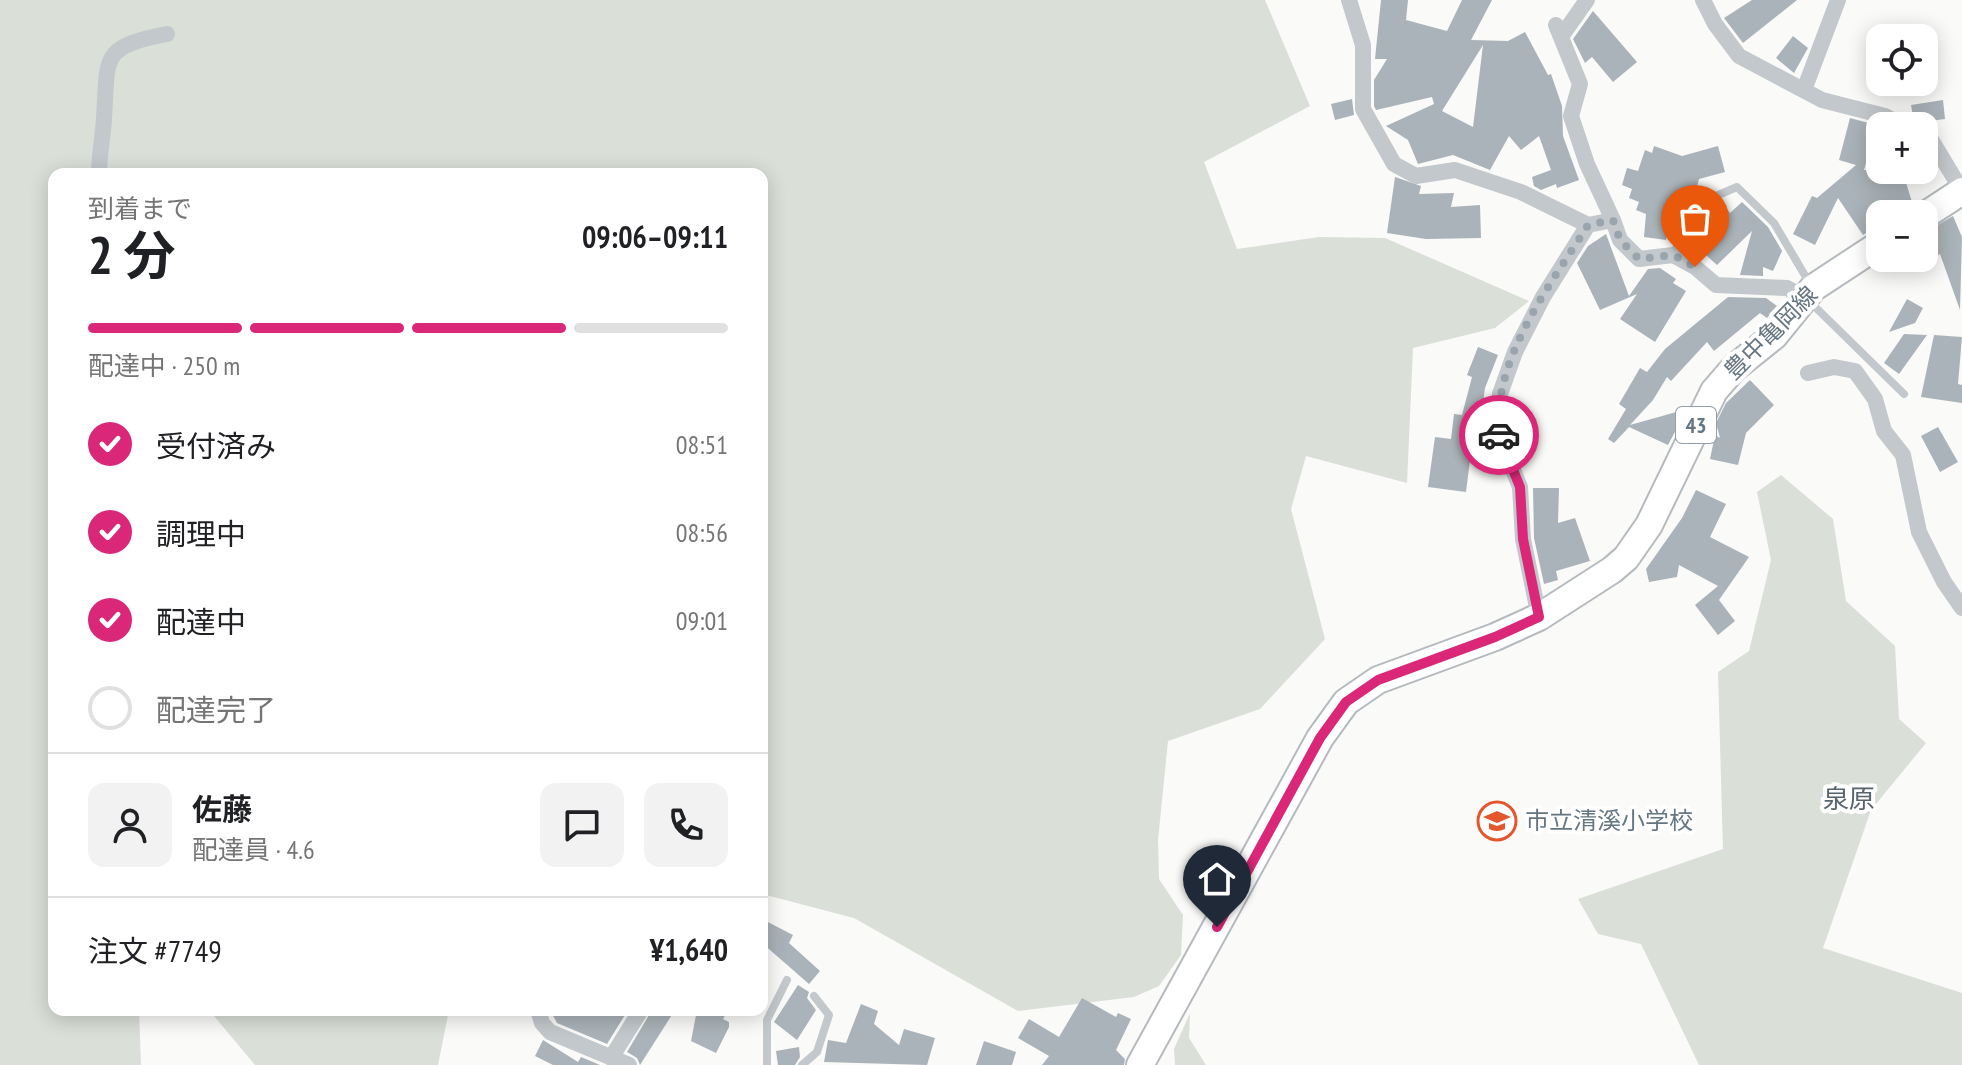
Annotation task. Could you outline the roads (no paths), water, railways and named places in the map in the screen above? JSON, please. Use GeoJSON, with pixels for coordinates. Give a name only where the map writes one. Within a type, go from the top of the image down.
{"type":"FeatureCollection","features":[{"type":"Feature","properties":{"kind":"main road"},"geometry":{"type":"LineString","coordinates":[[1938,207],[1962,191]]}},
{"type":"Feature","properties":{"kind":"main road","name":"豊中亀岡線"},"geometry":{"type":"LineString","coordinates":[[1140,1065],[1320,738],[1346,702],[1378,680],[1495,637],[1539,617],[1594,584],[1626,558],[1649,525],[1714,391],[1734,368],[1774,336],[1809,293],[1866,254]]}},
{"type":"Feature","properties":{"kind":"street"},"geometry":{"type":"LineString","coordinates":[[1349,0],[1363,45],[1363,109],[1394,164],[1416,176],[1455,170],[1521,192],[1588,225],[1613,220]]}},
{"type":"Feature","properties":{"kind":"street"},"geometry":{"type":"LineString","coordinates":[[1587,0],[1558,31],[1580,84],[1571,116],[1587,164],[1620,240],[1639,259],[1673,255],[1695,267],[1716,285],[1787,288],[1809,293]]}},
{"type":"Feature","properties":{"kind":"street"},"geometry":{"type":"LineString","coordinates":[[1703,0],[1715,24],[1739,56],[1822,100],[1869,112]]}},
{"type":"Feature","properties":{"kind":"street"},"geometry":{"type":"LineString","coordinates":[[1804,90],[1838,0]]}},
{"type":"Feature","properties":{"kind":"street"},"geometry":{"type":"LineString","coordinates":[[99,168],[104,78],[109,61],[117,49],[132,41],[167,34]]}},
{"type":"Feature","properties":{"kind":"street"},"geometry":{"type":"LineString","coordinates":[[1938,151],[1962,191]]}},
{"type":"Feature","properties":{"kind":"street"},"geometry":{"type":"LineString","coordinates":[[1539,617],[1523,539],[1520,487],[1498,433],[1500,394],[1515,352],[1543,297],[1588,225]]}},
{"type":"Feature","properties":{"kind":"street"},"geometry":{"type":"LineString","coordinates":[[1808,373],[1834,367],[1855,371],[1875,399],[1884,431],[1903,455],[1919,532],[1944,582],[1962,608]]}},
{"type":"Feature","properties":{"kind":"street"},"geometry":{"type":"LineString","coordinates":[[540,1016],[550,1032],[629,1065]]}},
{"type":"Feature","properties":{"kind":"street"},"geometry":{"type":"LineString","coordinates":[[611,1058],[637,1016]]}},
{"type":"Feature","properties":{"kind":"lane"},"geometry":{"type":"LineString","coordinates":[[1673,255],[1695,205],[1737,187],[1774,223],[1809,293],[1904,394]]}},
{"type":"Feature","properties":{"kind":"lane"},"geometry":{"type":"LineString","coordinates":[[767,1065],[767,1020],[787,980]]}},
{"type":"Feature","properties":{"kind":"lane"},"geometry":{"type":"LineString","coordinates":[[802,1065],[817,1052],[829,1015],[814,996]]}},
{"type":"Feature","properties":{"kind":"place","name":"市立清溪小学校"},"geometry":{"type":"Point","coordinates":[1497,821]}},
{"type":"Feature","properties":{"kind":"district","name":"泉原"},"geometry":{"type":"Point","coordinates":[1849,799]}}]}
